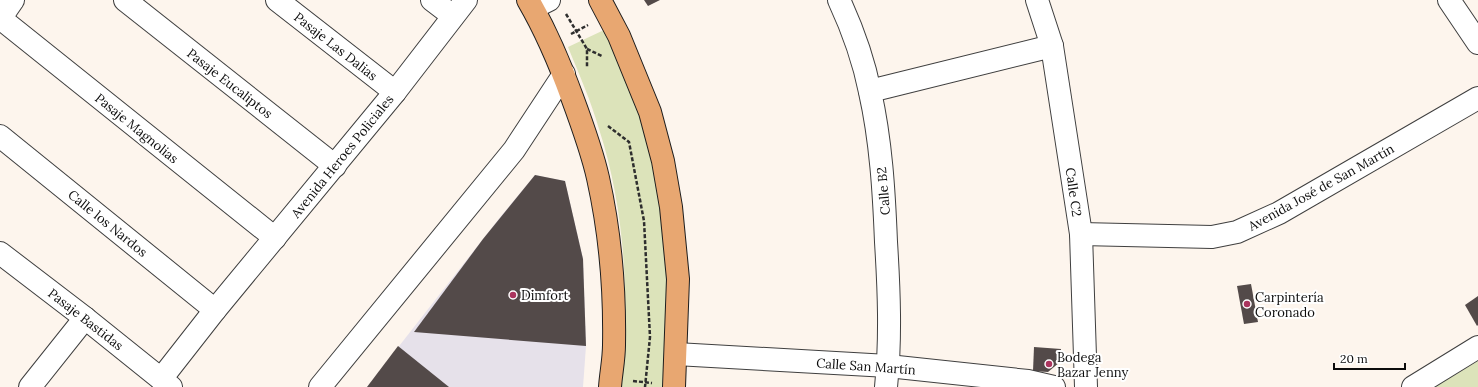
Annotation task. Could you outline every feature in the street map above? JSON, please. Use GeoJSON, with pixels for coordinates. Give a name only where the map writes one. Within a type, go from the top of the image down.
{"type":"FeatureCollection","features":[{"type":"Feature","properties":{"kind":"main road"},"geometry":{"type":"LineString","coordinates":[[537,3],[551,45],[564,74],[587,140],[598,178],[605,220],[614,302],[614,346],[611,383]]}},
{"type":"Feature","properties":{"kind":"main road"},"geometry":{"type":"LineString","coordinates":[[604,7],[620,36],[650,112],[663,161],[671,207],[678,279],[674,386]]}},
{"type":"Feature","properties":{"kind":"street"},"geometry":{"type":"LineString","coordinates":[[0,18],[13,0]]}},
{"type":"Feature","properties":{"kind":"street","name":"Pasaje Eucaliptos"},"geometry":{"type":"LineString","coordinates":[[126,0],[335,166]]}},
{"type":"Feature","properties":{"kind":"street","name":"Pasaje Las Dalias"},"geometry":{"type":"LineString","coordinates":[[277,0],[395,92]]}},
{"type":"Feature","properties":{"kind":"street"},"geometry":{"type":"LineString","coordinates":[[432,0],[459,8]]}},
{"type":"Feature","properties":{"kind":"street","name":"Calle B2"},"geometry":{"type":"LineString","coordinates":[[839,0],[850,24],[870,91],[878,137],[890,305],[887,377]]}},
{"type":"Feature","properties":{"kind":"street","name":"Calle C2"},"geometry":{"type":"LineString","coordinates":[[1037,0],[1052,46],[1081,234],[1086,387]]}},
{"type":"Feature","properties":{"kind":"street"},"geometry":{"type":"LineString","coordinates":[[1449,0],[1478,43]]}},
{"type":"Feature","properties":{"kind":"street","name":"Avenida Heroes Policiales"},"geometry":{"type":"LineString","coordinates":[[166,383],[215,310],[395,92],[459,8]]}},
{"type":"Feature","properties":{"kind":"street","name":"Pasaje Magnolias"},"geometry":{"type":"LineString","coordinates":[[0,18],[275,238]]}},
{"type":"Feature","properties":{"kind":"street"},"geometry":{"type":"LineString","coordinates":[[870,91],[1052,46]]}},
{"type":"Feature","properties":{"kind":"street"},"geometry":{"type":"LineString","coordinates":[[320,387],[514,150],[564,74]]}},
{"type":"Feature","properties":{"kind":"street","name":"Avenida José de San Martín"},"geometry":{"type":"LineString","coordinates":[[1081,234],[1212,236],[1237,232],[1279,213],[1478,98]]}},
{"type":"Feature","properties":{"kind":"street","name":"Calle los Nardos"},"geometry":{"type":"LineString","coordinates":[[0,136],[215,310]]}},
{"type":"Feature","properties":{"kind":"street","name":"Pasaje Bastidas"},"geometry":{"type":"LineString","coordinates":[[0,253],[85,318],[166,383]]}},
{"type":"Feature","properties":{"kind":"street"},"geometry":{"type":"LineString","coordinates":[[30,387],[85,318]]}},
{"type":"Feature","properties":{"kind":"street"},"geometry":{"type":"LineString","coordinates":[[1413,387],[1478,347]]}},
{"type":"Feature","properties":{"kind":"street","name":"Calle San Martín"},"geometry":{"type":"LineString","coordinates":[[676,354],[887,377],[1028,382],[1054,387]]}},
{"type":"Feature","properties":{"kind":"path"},"geometry":{"type":"LineString","coordinates":[[551,45],[604,7]]}},
{"type":"Feature","properties":{"kind":"path"},"geometry":{"type":"LineString","coordinates":[[611,383],[674,386]]}},
{"type":"Feature","properties":{"kind":"shaded area","name":"Dimfort"},"geometry":{"type":"Polygon","coordinates":[[[535,175],[565,181],[583,259],[586,346],[583,387],[367,387],[501,216],[535,175]]]}},
{"type":"Feature","properties":{"kind":"green space"},"geometry":{"type":"Polygon","coordinates":[[[604,30],[621,67],[636,106],[649,146],[658,186],[670,279],[666,387],[621,387],[625,329],[625,293],[623,251],[618,210],[610,169],[596,119],[568,47],[604,30]]]}},
{"type":"Feature","properties":{"kind":"green space"},"geometry":{"type":"Polygon","coordinates":[[[1478,361],[1478,387],[1434,387],[1478,361]]]}},
{"type":"Feature","properties":{"kind":"building"},"geometry":{"type":"Polygon","coordinates":[[[644,0],[660,0],[648,6],[644,0]]]}},
{"type":"Feature","properties":{"kind":"building","name":"Dimfort"},"geometry":{"type":"Polygon","coordinates":[[[535,175],[565,181],[583,259],[586,346],[414,332],[483,239],[535,175]]]}},
{"type":"Feature","properties":{"kind":"building","name":"Carpintería Coronado"},"geometry":{"type":"Polygon","coordinates":[[[1251,284],[1258,322],[1244,324],[1237,286],[1251,284]]]}},
{"type":"Feature","properties":{"kind":"building"},"geometry":{"type":"Polygon","coordinates":[[[1478,296],[1478,325],[1477,326],[1465,305],[1478,296]]]}},
{"type":"Feature","properties":{"kind":"building"},"geometry":{"type":"Polygon","coordinates":[[[398,346],[449,387],[367,387],[398,346]]]}},
{"type":"Feature","properties":{"kind":"building"},"geometry":{"type":"Polygon","coordinates":[[[1034,347],[1061,349],[1060,362],[1048,372],[1033,371],[1034,347]]]}},
{"type":"Feature","properties":{"kind":"place","name":"Dimfort"},"geometry":{"type":"Point","coordinates":[513,295]}},
{"type":"Feature","properties":{"kind":"place","name":"Carpintería Coronado"},"geometry":{"type":"Point","coordinates":[1247,304]}},
{"type":"Feature","properties":{"kind":"place","name":"Bodega Bazar Jenny"},"geometry":{"type":"Point","coordinates":[1049,364]}}]}
